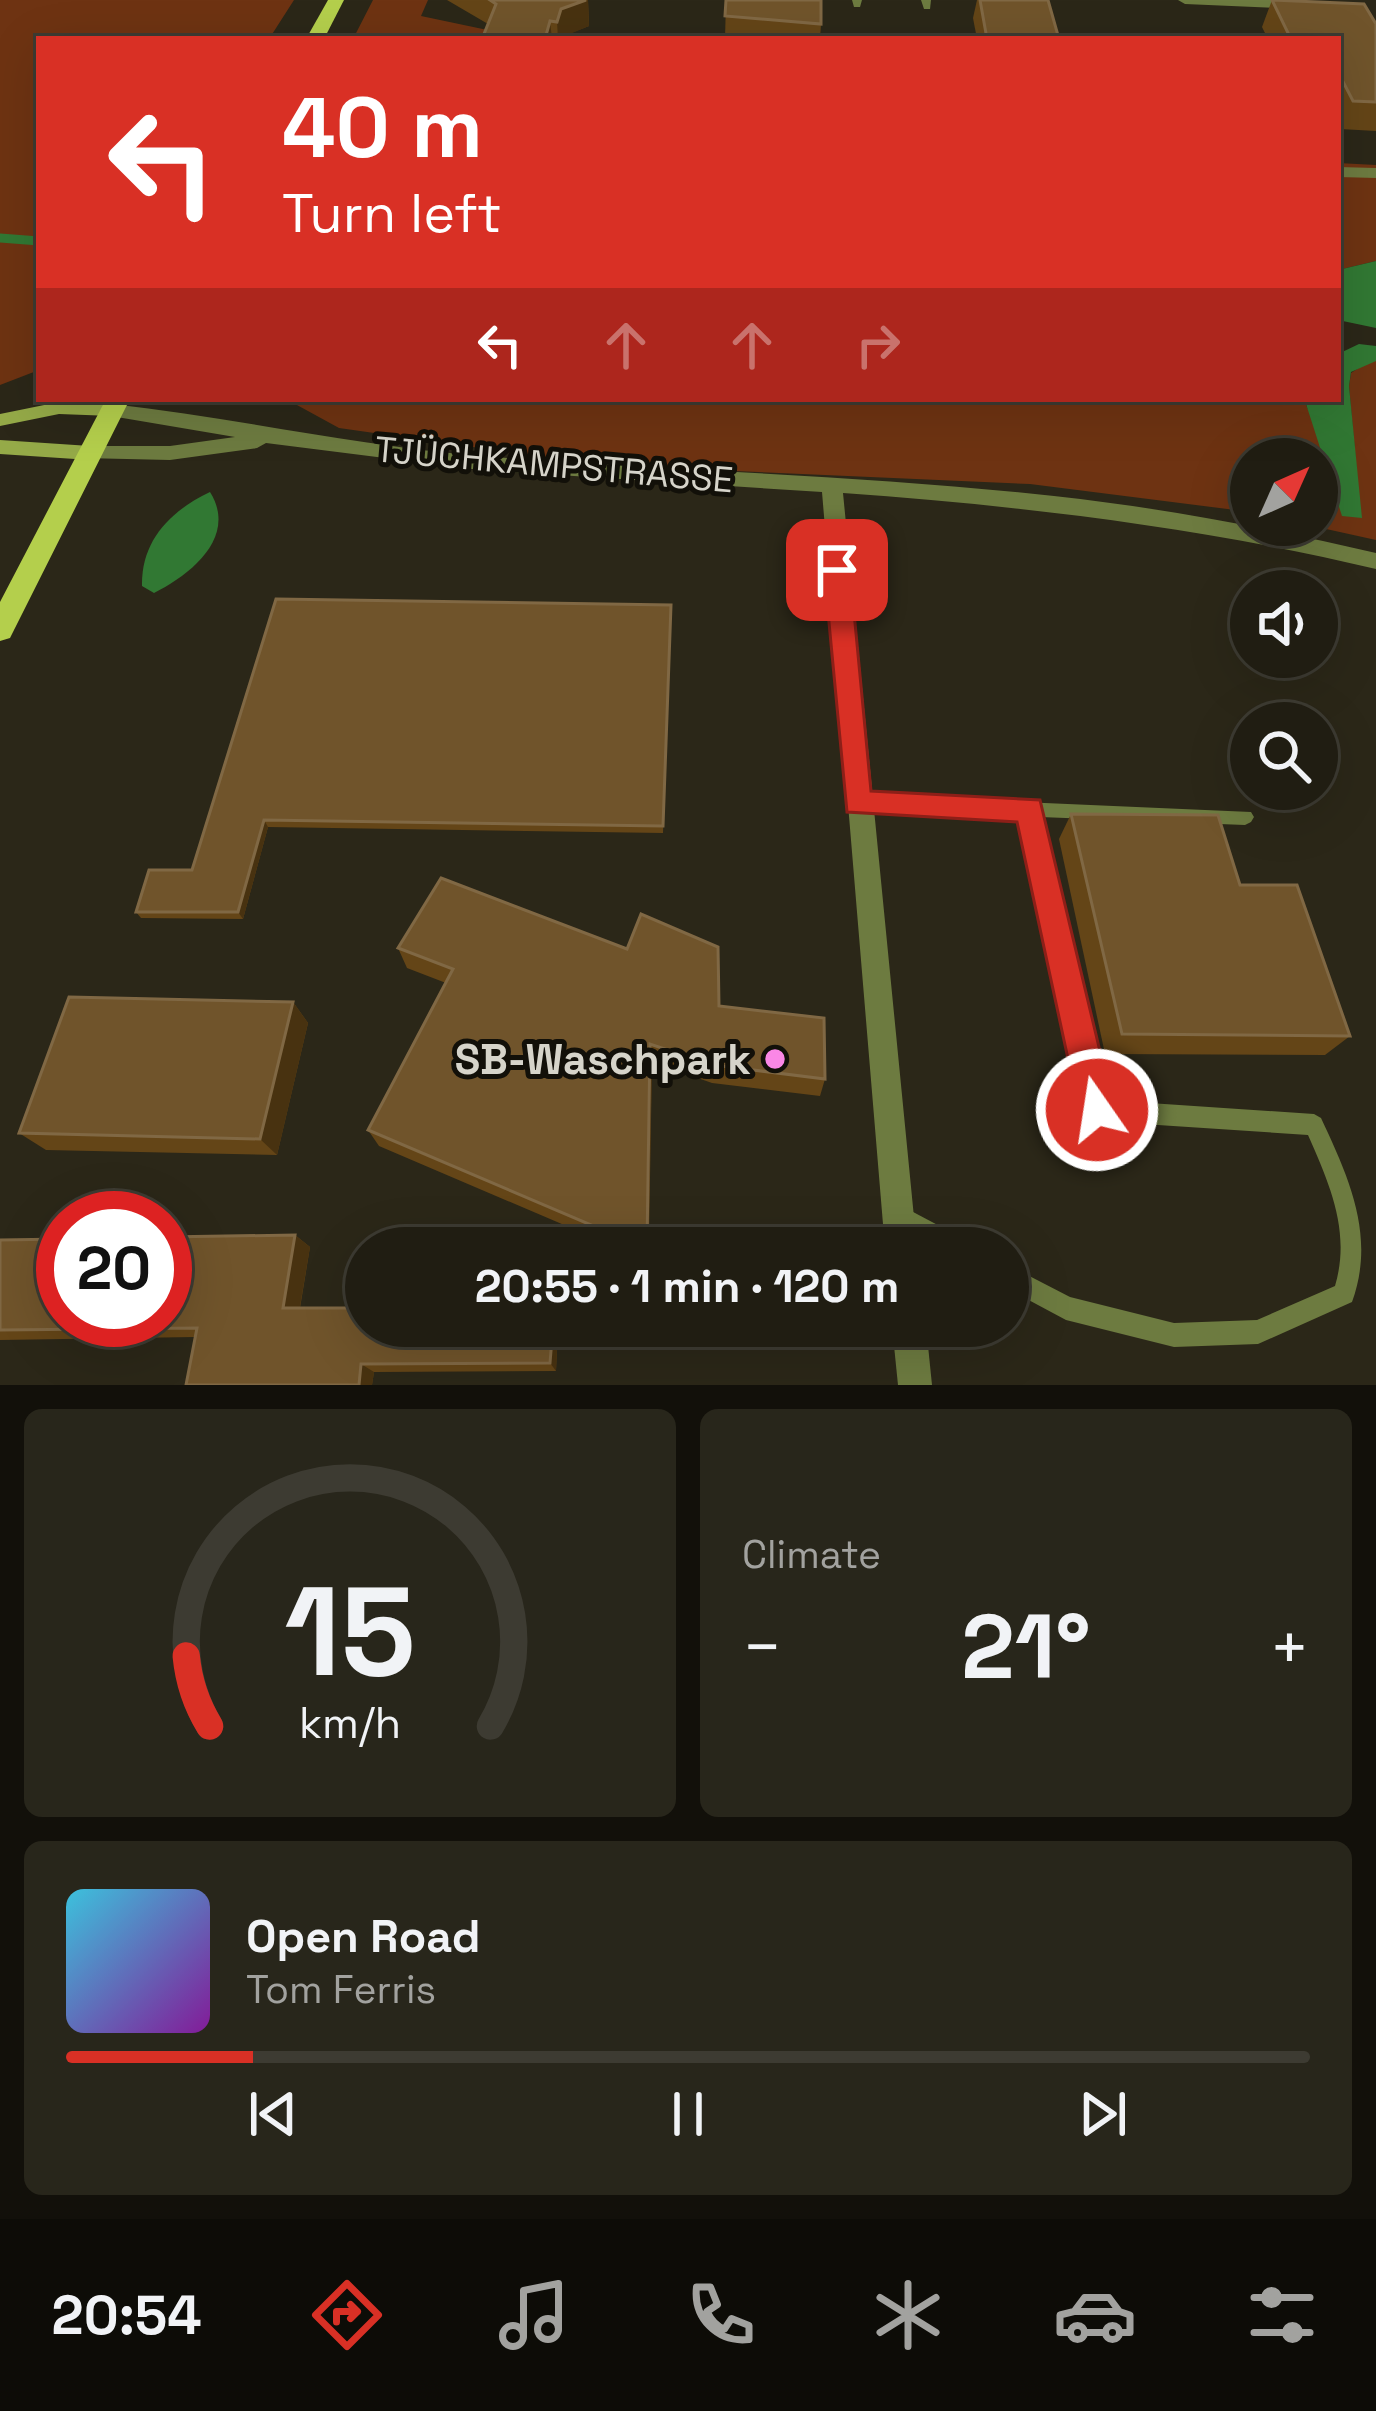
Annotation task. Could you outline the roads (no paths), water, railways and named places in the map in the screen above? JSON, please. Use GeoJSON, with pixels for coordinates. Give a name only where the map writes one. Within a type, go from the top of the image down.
{"type":"FeatureCollection","features":[{"type":"Feature","properties":{"kind":"main road"},"geometry":{"type":"LineString","coordinates":[[317,36],[336,0]]}},
{"type":"Feature","properties":{"kind":"main road"},"geometry":{"type":"LineString","coordinates":[[0,420],[59,408],[115,405]]}},
{"type":"Feature","properties":{"kind":"main road"},"geometry":{"type":"LineString","coordinates":[[0,629],[115,405]]}},
{"type":"Feature","properties":{"kind":"main road"},"geometry":{"type":"LineString","coordinates":[[0,447],[90,453]]}},
{"type":"Feature","properties":{"kind":"street"},"geometry":{"type":"LineString","coordinates":[[1185,0],[1328,6]]}},
{"type":"Feature","properties":{"kind":"street"},"geometry":{"type":"LineString","coordinates":[[1341,172],[1376,173]]}},
{"type":"Feature","properties":{"kind":"street","name":"TJÜCHKAMPSTRASSE"},"geometry":{"type":"LineString","coordinates":[[115,405],[277,438],[504,465],[1067,502],[1192,520],[1376,561]]}},
{"type":"Feature","properties":{"kind":"street","name":"TJÜCHKAMPSTRASSE"},"geometry":{"type":"LineString","coordinates":[[90,453],[170,453],[277,438]]}},
{"type":"Feature","properties":{"kind":"street"},"geometry":{"type":"LineString","coordinates":[[832,487],[857,803],[899,1227]]}},
{"type":"Feature","properties":{"kind":"street"},"geometry":{"type":"LineString","coordinates":[[911,1347],[915,1385]]}},
{"type":"Feature","properties":{"kind":"lane"},"geometry":{"type":"LineString","coordinates":[[857,803],[1245,817]]}},
{"type":"Feature","properties":{"kind":"lane"},"geometry":{"type":"LineString","coordinates":[[1029,809],[1097,1110],[1314,1125],[1348,1201],[1357,1261],[1344,1294],[1258,1332],[1174,1335],[1066,1308],[1029,1288]]}},
{"type":"Feature","properties":{"kind":"lane"},"geometry":{"type":"LineString","coordinates":[[898,1215],[920,1227]]}},
{"type":"Feature","properties":{"kind":"waterway"},"geometry":{"type":"LineString","coordinates":[[0,238],[36,241]]}},
{"type":"Feature","properties":{"kind":"place","name":"SB-Waschpark"},"geometry":{"type":"Point","coordinates":[775,1059]}}]}
